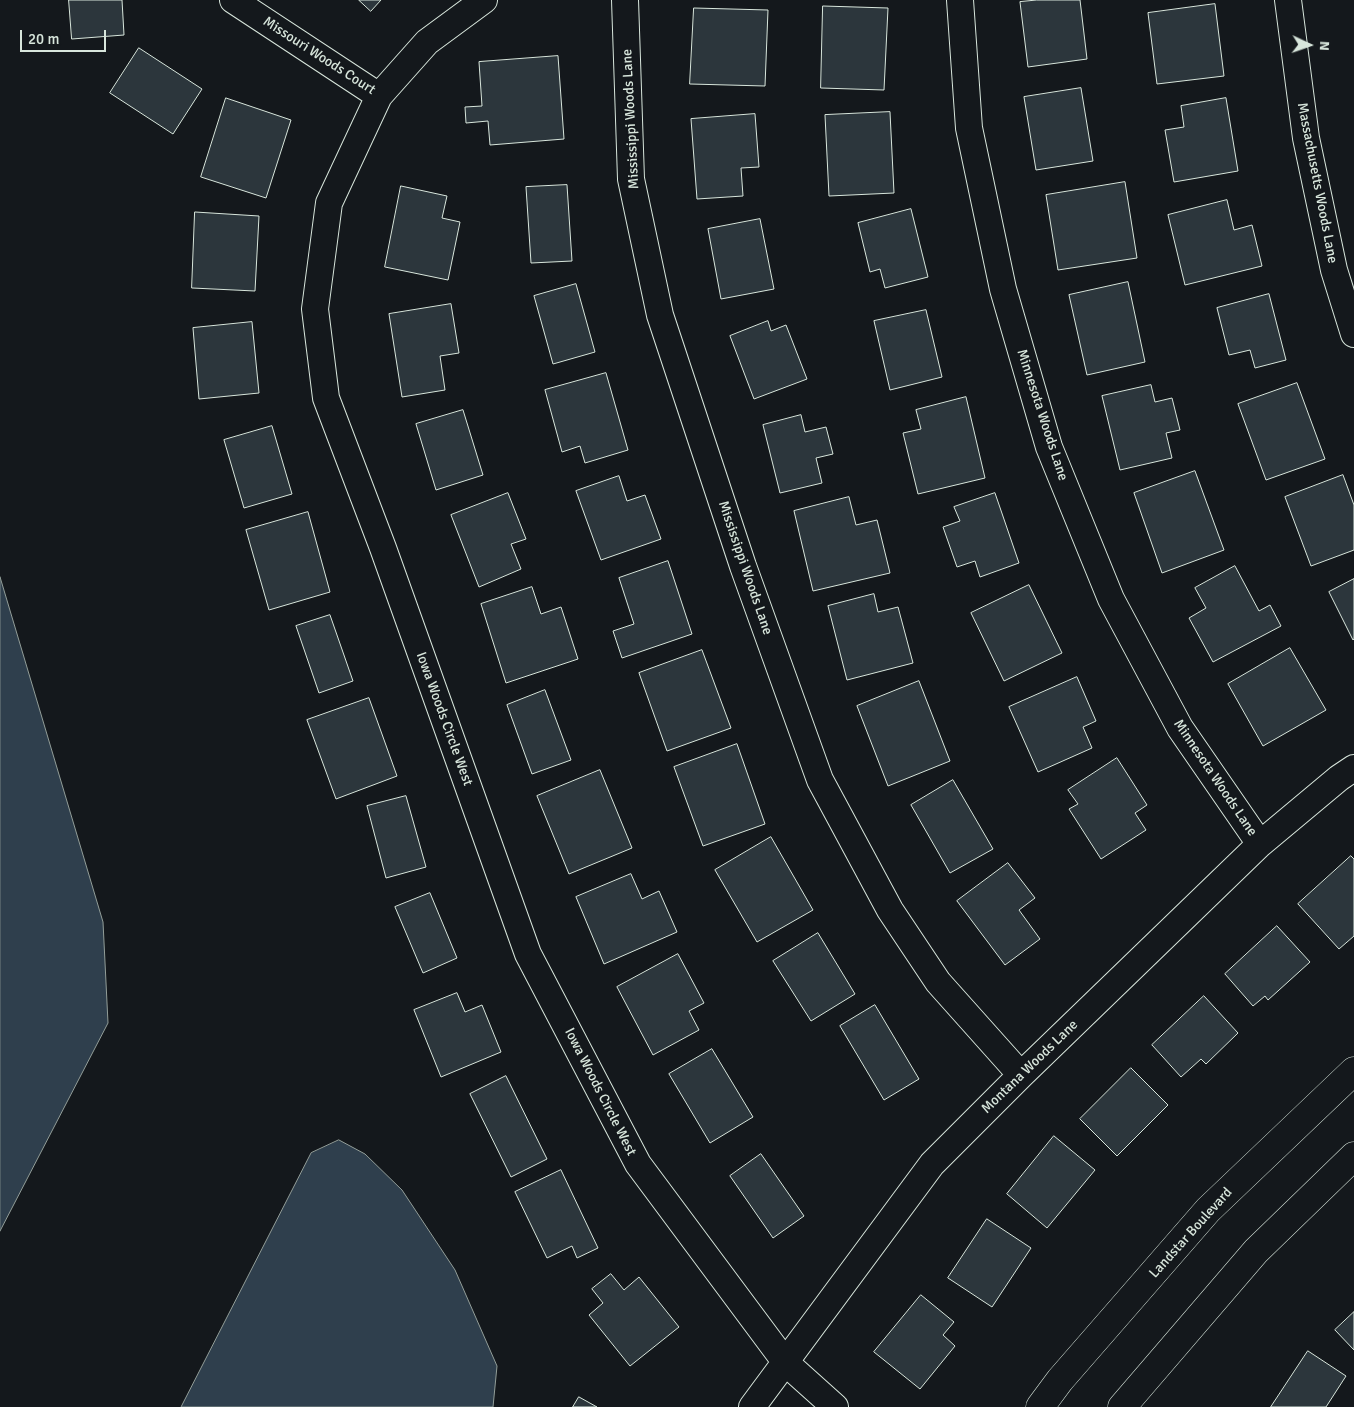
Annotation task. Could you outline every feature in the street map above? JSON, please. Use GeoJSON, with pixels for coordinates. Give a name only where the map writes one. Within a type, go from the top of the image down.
{"type":"FeatureCollection","features":[{"type":"Feature","properties":{"kind":"street","name":"Missouri Woods Court"},"geometry":{"type":"LineString","coordinates":[[233,0],[379,96]]}},
{"type":"Feature","properties":{"kind":"street","name":"Iowa Woods Circle West"},"geometry":{"type":"LineString","coordinates":[[484,0],[427,42],[379,96],[329,202],[314,309],[326,398],[383,548],[528,954],[638,1164],[786,1363],[835,1407]]}},
{"type":"Feature","properties":{"kind":"street","name":"Mississippi Woods Lane"},"geometry":{"type":"LineString","coordinates":[[625,0],[631,179],[660,315],[743,566],[820,780],[890,910],[938,982],[1021,1075]]}},
{"type":"Feature","properties":{"kind":"street","name":"Minnesota Woods Lane"},"geometry":{"type":"LineString","coordinates":[[960,0],[969,128],[1003,289],[1049,447],[1110,600],[1180,728],[1260,844]]}},
{"type":"Feature","properties":{"kind":"street","name":"Massachusetts Woods Lane"},"geometry":{"type":"LineString","coordinates":[[1288,0],[1306,138],[1334,270],[1354,334]]}},
{"type":"Feature","properties":{"kind":"street","name":"Montana Woods Lane"},"geometry":{"type":"LineString","coordinates":[[752,1407],[932,1164],[1021,1075],[1260,844],[1339,778],[1354,768]]}},
{"type":"Feature","properties":{"kind":"street","name":"Landstar Boulevard"},"geometry":{"type":"LineString","coordinates":[[1040,1407],[1060,1380],[1208,1210],[1354,1071]]}},
{"type":"Feature","properties":{"kind":"street"},"geometry":{"type":"LineString","coordinates":[[1122,1407],[1256,1251],[1354,1156]]}},
{"type":"Feature","properties":{"kind":"water"},"geometry":{"type":"Polygon","coordinates":[[[0,577],[103,922],[108,1023],[0,1231],[0,577]]]}},
{"type":"Feature","properties":{"kind":"water"},"geometry":{"type":"Polygon","coordinates":[[[339,1140],[365,1154],[402,1190],[455,1270],[497,1366],[493,1407],[181,1407],[311,1153],[339,1140]]]}},
{"type":"Feature","properties":{"kind":"building"},"geometry":{"type":"Polygon","coordinates":[[[69,0],[122,0],[124,35],[72,39],[69,0]]]}},
{"type":"Feature","properties":{"kind":"building"},"geometry":{"type":"Polygon","coordinates":[[[359,0],[381,0],[371,11],[359,0]]]}},
{"type":"Feature","properties":{"kind":"building"},"geometry":{"type":"Polygon","coordinates":[[[1080,0],[1087,59],[1028,67],[1020,2],[1080,0]]]}},
{"type":"Feature","properties":{"kind":"building"},"geometry":{"type":"Polygon","coordinates":[[[1215,4],[1224,76],[1157,84],[1148,13],[1215,4]]]}},
{"type":"Feature","properties":{"kind":"building"},"geometry":{"type":"Polygon","coordinates":[[[823,6],[888,8],[884,90],[821,88],[823,6]]]}},
{"type":"Feature","properties":{"kind":"building"},"geometry":{"type":"Polygon","coordinates":[[[694,8],[768,10],[765,86],[690,84],[694,8]]]}},
{"type":"Feature","properties":{"kind":"building"},"geometry":{"type":"Polygon","coordinates":[[[139,48],[202,89],[173,134],[110,93],[139,48]]]}},
{"type":"Feature","properties":{"kind":"building"},"geometry":{"type":"Polygon","coordinates":[[[558,56],[564,139],[490,145],[488,121],[466,123],[465,107],[482,106],[479,62],[558,56]]]}},
{"type":"Feature","properties":{"kind":"building"},"geometry":{"type":"Polygon","coordinates":[[[1081,88],[1093,161],[1036,170],[1024,97],[1081,88]]]}},
{"type":"Feature","properties":{"kind":"building"},"geometry":{"type":"Polygon","coordinates":[[[226,98],[291,120],[266,198],[201,177],[226,98]]]}},
{"type":"Feature","properties":{"kind":"building"},"geometry":{"type":"Polygon","coordinates":[[[1226,98],[1238,171],[1174,182],[1165,130],[1184,127],[1181,106],[1226,98]]]}},
{"type":"Feature","properties":{"kind":"building"},"geometry":{"type":"Polygon","coordinates":[[[890,112],[894,193],[829,196],[825,115],[890,112]]]}},
{"type":"Feature","properties":{"kind":"building"},"geometry":{"type":"Polygon","coordinates":[[[755,114],[759,167],[741,168],[743,196],[697,199],[691,119],[755,114]]]}},
{"type":"Feature","properties":{"kind":"building"},"geometry":{"type":"Polygon","coordinates":[[[1125,182],[1137,258],[1058,270],[1046,195],[1125,182]]]}},
{"type":"Feature","properties":{"kind":"building"},"geometry":{"type":"Polygon","coordinates":[[[567,185],[572,261],[531,263],[526,187],[567,185]]]}},
{"type":"Feature","properties":{"kind":"building"},"geometry":{"type":"Polygon","coordinates":[[[401,186],[447,196],[442,218],[460,222],[448,280],[385,267],[401,186]]]}},
{"type":"Feature","properties":{"kind":"building"},"geometry":{"type":"Polygon","coordinates":[[[1227,200],[1234,230],[1252,225],[1262,266],[1185,285],[1168,215],[1227,200]]]}},
{"type":"Feature","properties":{"kind":"building"},"geometry":{"type":"Polygon","coordinates":[[[911,209],[928,277],[885,288],[880,269],[870,272],[858,223],[911,209]]]}},
{"type":"Feature","properties":{"kind":"building"},"geometry":{"type":"Polygon","coordinates":[[[195,212],[259,216],[255,291],[192,288],[195,212]]]}},
{"type":"Feature","properties":{"kind":"building"},"geometry":{"type":"Polygon","coordinates":[[[760,219],[774,289],[721,299],[708,229],[760,219]]]}},
{"type":"Feature","properties":{"kind":"building"},"geometry":{"type":"Polygon","coordinates":[[[1128,282],[1145,362],[1087,375],[1069,295],[1128,282]]]}},
{"type":"Feature","properties":{"kind":"building"},"geometry":{"type":"Polygon","coordinates":[[[576,284],[595,352],[553,364],[534,296],[576,284]]]}},
{"type":"Feature","properties":{"kind":"building"},"geometry":{"type":"Polygon","coordinates":[[[1269,294],[1286,360],[1255,368],[1250,350],[1229,355],[1217,308],[1269,294]]]}},
{"type":"Feature","properties":{"kind":"building"},"geometry":{"type":"Polygon","coordinates":[[[451,304],[459,353],[440,356],[445,390],[402,397],[389,314],[451,304]]]}},
{"type":"Feature","properties":{"kind":"building"},"geometry":{"type":"Polygon","coordinates":[[[926,310],[942,377],[890,390],[874,321],[926,310]]]}},
{"type":"Feature","properties":{"kind":"building"},"geometry":{"type":"Polygon","coordinates":[[[768,321],[771,331],[786,325],[807,379],[754,399],[730,336],[768,321]]]}},
{"type":"Feature","properties":{"kind":"building"},"geometry":{"type":"Polygon","coordinates":[[[252,322],[259,393],[199,399],[193,328],[252,322]]]}},
{"type":"Feature","properties":{"kind":"building"},"geometry":{"type":"Polygon","coordinates":[[[606,373],[628,450],[585,463],[580,446],[562,452],[545,390],[606,373]]]}},
{"type":"Feature","properties":{"kind":"building"},"geometry":{"type":"Polygon","coordinates":[[[1297,383],[1325,459],[1266,480],[1238,404],[1297,383]]]}},
{"type":"Feature","properties":{"kind":"building"},"geometry":{"type":"Polygon","coordinates":[[[1151,385],[1155,402],[1172,398],[1180,430],[1166,433],[1172,458],[1120,470],[1102,396],[1151,385]]]}},
{"type":"Feature","properties":{"kind":"building"},"geometry":{"type":"Polygon","coordinates":[[[966,397],[985,478],[918,494],[903,433],[921,429],[916,410],[966,397]]]}},
{"type":"Feature","properties":{"kind":"building"},"geometry":{"type":"Polygon","coordinates":[[[463,410],[483,475],[436,490],[416,424],[463,410]]]}},
{"type":"Feature","properties":{"kind":"building"},"geometry":{"type":"Polygon","coordinates":[[[801,415],[805,432],[826,427],[833,454],[816,458],[822,483],[780,493],[763,425],[801,415]]]}},
{"type":"Feature","properties":{"kind":"building"},"geometry":{"type":"Polygon","coordinates":[[[272,426],[292,494],[244,508],[224,440],[272,426]]]}},
{"type":"Feature","properties":{"kind":"building"},"geometry":{"type":"Polygon","coordinates":[[[1195,471],[1224,550],[1162,573],[1134,493],[1195,471]]]}},
{"type":"Feature","properties":{"kind":"building"},"geometry":{"type":"Polygon","coordinates":[[[1343,475],[1354,505],[1354,550],[1311,566],[1285,497],[1343,475]]]}},
{"type":"Feature","properties":{"kind":"building"},"geometry":{"type":"Polygon","coordinates":[[[619,476],[627,501],[645,495],[661,539],[601,560],[576,491],[619,476]]]}},
{"type":"Feature","properties":{"kind":"building"},"geometry":{"type":"Polygon","coordinates":[[[508,493],[526,539],[511,544],[521,569],[479,587],[451,515],[508,493]]]}},
{"type":"Feature","properties":{"kind":"building"},"geometry":{"type":"Polygon","coordinates":[[[995,493],[1019,563],[980,577],[975,561],[957,567],[943,527],[960,521],[954,507],[995,493]]]}},
{"type":"Feature","properties":{"kind":"building"},"geometry":{"type":"Polygon","coordinates":[[[849,497],[856,525],[877,520],[890,573],[813,591],[794,511],[849,497]]]}},
{"type":"Feature","properties":{"kind":"building"},"geometry":{"type":"Polygon","coordinates":[[[308,512],[330,592],[269,610],[246,530],[308,512]]]}},
{"type":"Feature","properties":{"kind":"building"},"geometry":{"type":"Polygon","coordinates":[[[668,561],[692,634],[622,658],[613,631],[634,624],[619,578],[668,561]]]}},
{"type":"Feature","properties":{"kind":"building"},"geometry":{"type":"Polygon","coordinates":[[[1235,566],[1259,611],[1270,605],[1281,626],[1213,662],[1189,618],[1206,608],[1195,588],[1235,566]]]}},
{"type":"Feature","properties":{"kind":"building"},"geometry":{"type":"Polygon","coordinates":[[[1354,579],[1354,639],[1353,640],[1329,592],[1354,579]]]}},
{"type":"Feature","properties":{"kind":"building"},"geometry":{"type":"Polygon","coordinates":[[[1029,585],[1062,653],[1004,681],[971,613],[1029,585]]]}},
{"type":"Feature","properties":{"kind":"building"},"geometry":{"type":"Polygon","coordinates":[[[532,587],[541,614],[561,607],[578,659],[506,683],[481,604],[532,587]]]}},
{"type":"Feature","properties":{"kind":"building"},"geometry":{"type":"Polygon","coordinates":[[[874,594],[878,612],[898,607],[913,663],[847,680],[828,606],[874,594]]]}},
{"type":"Feature","properties":{"kind":"building"},"geometry":{"type":"Polygon","coordinates":[[[330,615],[353,681],[319,693],[296,626],[330,615]]]}},
{"type":"Feature","properties":{"kind":"building"},"geometry":{"type":"Polygon","coordinates":[[[1290,648],[1326,710],[1263,746],[1228,684],[1290,648]]]}},
{"type":"Feature","properties":{"kind":"building"},"geometry":{"type":"Polygon","coordinates":[[[702,650],[731,728],[667,751],[639,673],[702,650]]]}},
{"type":"Feature","properties":{"kind":"building"},"geometry":{"type":"Polygon","coordinates":[[[1077,677],[1096,721],[1083,727],[1092,748],[1038,772],[1009,707],[1077,677]]]}},
{"type":"Feature","properties":{"kind":"building"},"geometry":{"type":"Polygon","coordinates":[[[919,681],[950,761],[888,786],[857,706],[919,681]]]}},
{"type":"Feature","properties":{"kind":"building"},"geometry":{"type":"Polygon","coordinates":[[[545,690],[571,760],[532,774],[507,705],[545,690]]]}},
{"type":"Feature","properties":{"kind":"building"},"geometry":{"type":"Polygon","coordinates":[[[369,698],[397,776],[336,799],[307,720],[369,698]]]}},
{"type":"Feature","properties":{"kind":"building"},"geometry":{"type":"Polygon","coordinates":[[[737,744],[765,824],[703,846],[674,767],[737,744]]]}},
{"type":"Feature","properties":{"kind":"building"},"geometry":{"type":"Polygon","coordinates":[[[1117,758],[1147,805],[1135,813],[1146,830],[1101,859],[1069,809],[1078,804],[1068,790],[1117,758]]]}},
{"type":"Feature","properties":{"kind":"building"},"geometry":{"type":"Polygon","coordinates":[[[600,770],[632,848],[569,874],[537,796],[600,770]]]}},
{"type":"Feature","properties":{"kind":"building"},"geometry":{"type":"Polygon","coordinates":[[[953,780],[993,849],[950,873],[911,805],[953,780]]]}},
{"type":"Feature","properties":{"kind":"building"},"geometry":{"type":"Polygon","coordinates":[[[406,796],[426,867],[386,878],[367,806],[406,796]]]}},
{"type":"Feature","properties":{"kind":"building"},"geometry":{"type":"Polygon","coordinates":[[[771,837],[813,910],[757,942],[715,870],[771,837]]]}},
{"type":"Feature","properties":{"kind":"building"},"geometry":{"type":"Polygon","coordinates":[[[1351,856],[1354,859],[1354,936],[1339,949],[1298,904],[1351,856]]]}},
{"type":"Feature","properties":{"kind":"building"},"geometry":{"type":"Polygon","coordinates":[[[1008,863],[1035,898],[1019,910],[1040,939],[1005,965],[957,901],[1008,863]]]}},
{"type":"Feature","properties":{"kind":"building"},"geometry":{"type":"Polygon","coordinates":[[[631,874],[642,899],[659,891],[677,932],[604,964],[576,897],[631,874]]]}},
{"type":"Feature","properties":{"kind":"building"},"geometry":{"type":"Polygon","coordinates":[[[430,893],[457,958],[423,973],[395,907],[430,893]]]}},
{"type":"Feature","properties":{"kind":"building"},"geometry":{"type":"Polygon","coordinates":[[[1277,926],[1310,962],[1268,1000],[1265,996],[1253,1006],[1225,974],[1277,926]]]}},
{"type":"Feature","properties":{"kind":"building"},"geometry":{"type":"Polygon","coordinates":[[[818,933],[855,994],[811,1021],[773,961],[818,933]]]}},
{"type":"Feature","properties":{"kind":"building"},"geometry":{"type":"Polygon","coordinates":[[[678,954],[704,1003],[689,1011],[699,1030],[653,1055],[617,987],[678,954]]]}},
{"type":"Feature","properties":{"kind":"building"},"geometry":{"type":"Polygon","coordinates":[[[457,993],[465,1012],[482,1005],[501,1052],[441,1077],[414,1010],[457,993]]]}},
{"type":"Feature","properties":{"kind":"building"},"geometry":{"type":"Polygon","coordinates":[[[1204,996],[1238,1033],[1206,1064],[1201,1059],[1181,1077],[1152,1045],[1204,996]]]}},
{"type":"Feature","properties":{"kind":"building"},"geometry":{"type":"Polygon","coordinates":[[[875,1005],[919,1079],[884,1100],[840,1026],[875,1005]]]}},
{"type":"Feature","properties":{"kind":"building"},"geometry":{"type":"Polygon","coordinates":[[[712,1049],[753,1117],[710,1143],[669,1074],[712,1049]]]}},
{"type":"Feature","properties":{"kind":"building"},"geometry":{"type":"Polygon","coordinates":[[[1131,1068],[1168,1105],[1117,1156],[1080,1119],[1131,1068]]]}},
{"type":"Feature","properties":{"kind":"building"},"geometry":{"type":"Polygon","coordinates":[[[506,1076],[547,1159],[511,1177],[470,1094],[506,1076]]]}},
{"type":"Feature","properties":{"kind":"building"},"geometry":{"type":"Polygon","coordinates":[[[1054,1136],[1095,1170],[1047,1228],[1007,1194],[1054,1136]]]}},
{"type":"Feature","properties":{"kind":"building"},"geometry":{"type":"Polygon","coordinates":[[[761,1154],[804,1216],[773,1238],[730,1176],[761,1154]]]}},
{"type":"Feature","properties":{"kind":"building"},"geometry":{"type":"Polygon","coordinates":[[[561,1170],[598,1248],[577,1258],[572,1246],[547,1258],[515,1192],[561,1170]]]}},
{"type":"Feature","properties":{"kind":"building"},"geometry":{"type":"Polygon","coordinates":[[[987,1219],[1031,1248],[992,1307],[948,1278],[987,1219]]]}},
{"type":"Feature","properties":{"kind":"building"},"geometry":{"type":"Polygon","coordinates":[[[611,1274],[624,1290],[639,1277],[679,1327],[630,1366],[589,1315],[603,1303],[592,1289],[611,1274]]]}},
{"type":"Feature","properties":{"kind":"building"},"geometry":{"type":"Polygon","coordinates":[[[921,1295],[954,1322],[943,1335],[955,1346],[920,1389],[874,1352],[921,1295]]]}},
{"type":"Feature","properties":{"kind":"building"},"geometry":{"type":"Polygon","coordinates":[[[1354,1312],[1354,1350],[1335,1330],[1354,1312]]]}},
{"type":"Feature","properties":{"kind":"building"},"geometry":{"type":"Polygon","coordinates":[[[1308,1351],[1346,1376],[1326,1407],[1271,1407],[1308,1351]]]}},
{"type":"Feature","properties":{"kind":"building"},"geometry":{"type":"Polygon","coordinates":[[[579,1397],[597,1407],[573,1407],[579,1397]]]}}]}
